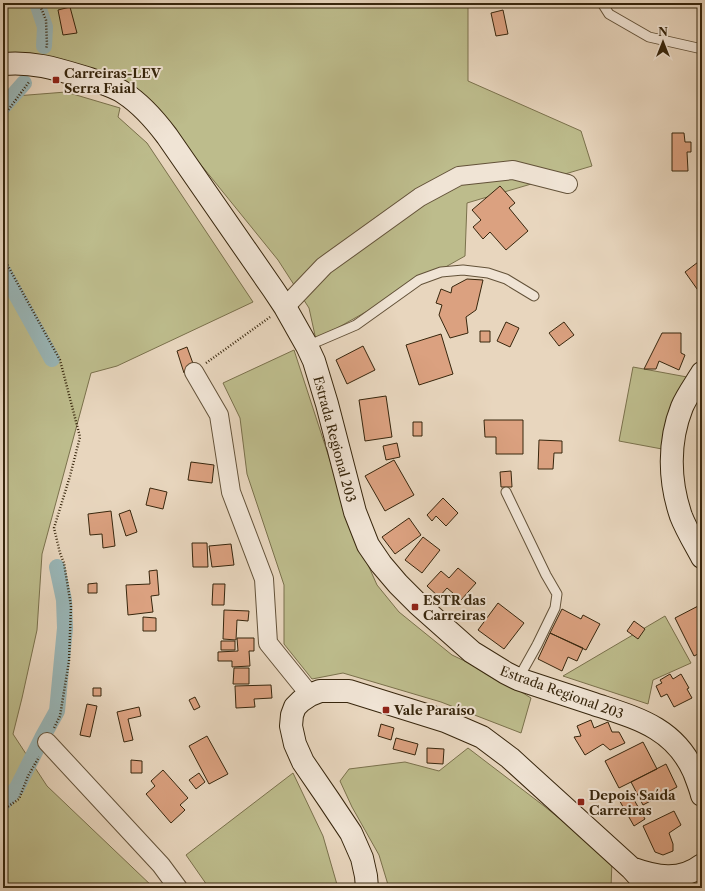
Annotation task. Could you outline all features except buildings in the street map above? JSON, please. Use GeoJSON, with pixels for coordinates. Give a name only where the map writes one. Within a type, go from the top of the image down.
{"type":"FeatureCollection","features":[{"type":"Feature","properties":{"kind":"main road","name":"Estrada Regional 203"},"geometry":{"type":"LineString","coordinates":[[3,64],[39,64],[110,86],[123,92],[156,121],[285,307],[307,346],[314,361],[327,404],[355,512],[368,545],[381,564],[398,584],[472,652],[506,673],[626,715],[654,727],[667,736],[684,754],[702,791]]}},
{"type":"Feature","properties":{"kind":"main road"},"geometry":{"type":"LineString","coordinates":[[702,373],[682,406],[674,434],[672,467],[675,493],[682,517],[702,557]]}},
{"type":"Feature","properties":{"kind":"main road"},"geometry":{"type":"LineString","coordinates":[[367,888],[362,858],[351,833],[303,762],[295,744],[291,726],[292,715],[295,707],[310,695],[320,691],[349,691],[445,721],[482,737],[510,758],[631,868],[650,888]]}},
{"type":"Feature","properties":{"kind":"main road"},"geometry":{"type":"LineString","coordinates":[[631,868],[653,875],[670,877],[686,874],[702,865]]}},
{"type":"Feature","properties":{"kind":"street"},"geometry":{"type":"LineString","coordinates":[[285,307],[324,266],[420,197],[459,176],[513,170],[568,184]]}},
{"type":"Feature","properties":{"kind":"street"},"geometry":{"type":"LineString","coordinates":[[194,372],[220,415],[231,492],[264,579],[268,643],[310,695]]}},
{"type":"Feature","properties":{"kind":"street"},"geometry":{"type":"LineString","coordinates":[[47,742],[160,866],[178,888]]}},
{"type":"Feature","properties":{"kind":"lane"},"geometry":{"type":"LineString","coordinates":[[602,3],[609,14],[649,37],[702,50]]}},
{"type":"Feature","properties":{"kind":"lane"},"geometry":{"type":"LineString","coordinates":[[307,346],[356,325],[419,280],[441,272],[463,270],[488,273],[506,279],[534,296]]}},
{"type":"Feature","properties":{"kind":"lane"},"geometry":{"type":"LineString","coordinates":[[506,492],[546,575],[557,594],[556,608],[518,678]]}},
{"type":"Feature","properties":{"kind":"path"},"geometry":{"type":"LineString","coordinates":[[3,117],[28,85],[47,45],[46,20],[39,3]]}},
{"type":"Feature","properties":{"kind":"path"},"geometry":{"type":"LineString","coordinates":[[3,257],[60,360],[80,437],[54,528],[64,563],[71,606],[69,661],[60,716],[28,776],[19,799],[3,810]]}},
{"type":"Feature","properties":{"kind":"path"},"geometry":{"type":"LineString","coordinates":[[194,372],[285,307]]}},
{"type":"Feature","properties":{"kind":"shaded area"},"geometry":{"type":"Polygon","coordinates":[[[3,3],[468,3],[468,81],[581,131],[592,166],[467,203],[465,256],[316,340],[309,308],[278,260],[142,92],[37,62],[3,67],[3,3]]]}},
{"type":"Feature","properties":{"kind":"shaded area"},"geometry":{"type":"Polygon","coordinates":[[[66,92],[120,108],[118,117],[147,143],[253,302],[117,366],[91,373],[42,554],[37,630],[13,734],[47,786],[154,888],[3,888],[3,97],[66,92]]]}},
{"type":"Feature","properties":{"kind":"shaded area"},"geometry":{"type":"Polygon","coordinates":[[[294,350],[353,531],[377,585],[399,612],[452,655],[494,675],[531,698],[521,733],[441,702],[343,673],[312,679],[284,644],[284,585],[247,474],[240,418],[223,383],[294,350]]]}},
{"type":"Feature","properties":{"kind":"shaded area"},"geometry":{"type":"Polygon","coordinates":[[[633,367],[687,377],[662,449],[619,441],[633,367]]]}},
{"type":"Feature","properties":{"kind":"shaded area"},"geometry":{"type":"Polygon","coordinates":[[[665,616],[691,663],[653,680],[648,704],[563,676],[665,616]]]}},
{"type":"Feature","properties":{"kind":"shaded area"},"geometry":{"type":"Polygon","coordinates":[[[468,748],[544,806],[612,861],[611,888],[389,888],[379,855],[352,807],[340,781],[349,769],[405,762],[439,771],[468,748]]]}},
{"type":"Feature","properties":{"kind":"shaded area"},"geometry":{"type":"Polygon","coordinates":[[[293,773],[323,836],[338,888],[209,888],[186,855],[293,773]]]}},
{"type":"Feature","properties":{"kind":"shaded area"},"geometry":{"type":"Polygon","coordinates":[[[702,877],[702,888],[678,888],[668,886],[702,877]]]}},
{"type":"Feature","properties":{"kind":"waterway"},"geometry":{"type":"LineString","coordinates":[[37,3],[45,27],[44,46]]}},
{"type":"Feature","properties":{"kind":"waterway"},"geometry":{"type":"LineString","coordinates":[[3,107],[24,83]]}},
{"type":"Feature","properties":{"kind":"waterway"},"geometry":{"type":"LineString","coordinates":[[3,271],[52,359]]}},
{"type":"Feature","properties":{"kind":"waterway"},"geometry":{"type":"LineString","coordinates":[[3,803],[17,788],[57,711],[65,628],[64,600],[57,567]]}},
{"type":"Feature","properties":{"kind":"place","name":"Carreiras-LEV Serra Faial"},"geometry":{"type":"Point","coordinates":[56,80]}},
{"type":"Feature","properties":{"kind":"place","name":"ESTR das Carreiras"},"geometry":{"type":"Point","coordinates":[415,607]}},
{"type":"Feature","properties":{"kind":"place","name":"Vale Paraíso"},"geometry":{"type":"Point","coordinates":[386,710]}},
{"type":"Feature","properties":{"kind":"place","name":"Depois Saída Carreiras"},"geometry":{"type":"Point","coordinates":[581,802]}}]}
